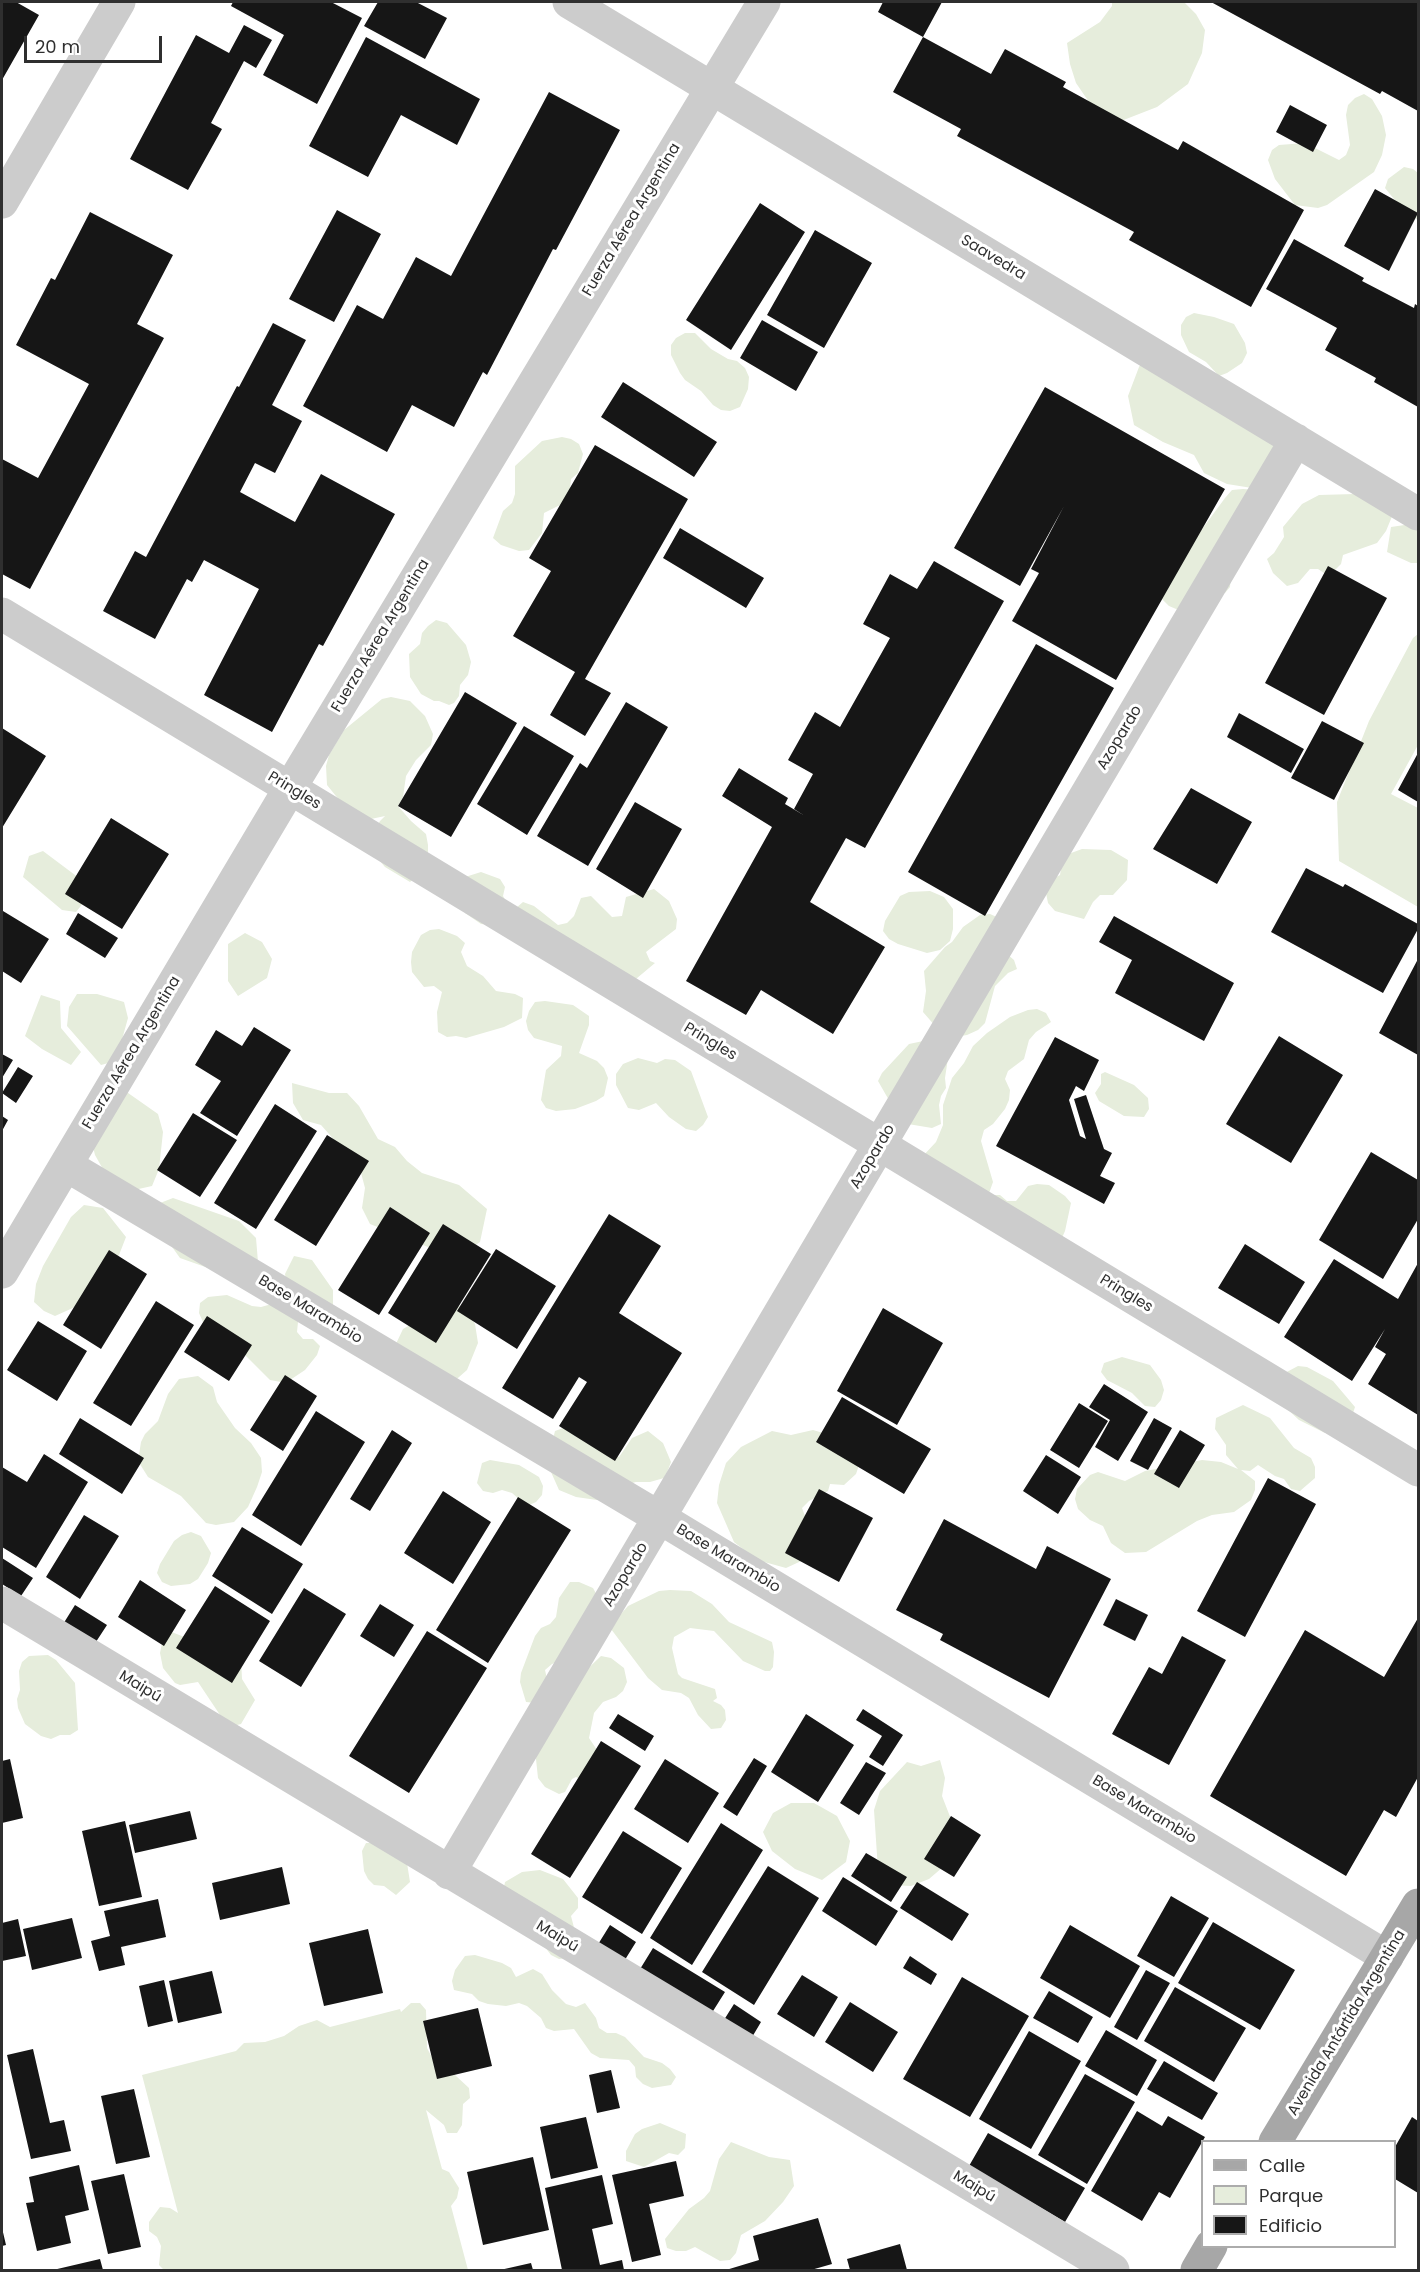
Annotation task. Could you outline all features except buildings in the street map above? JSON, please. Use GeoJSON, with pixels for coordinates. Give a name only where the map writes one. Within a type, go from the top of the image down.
{"type":"FeatureCollection","features":[{"type":"Feature","properties":{"kind":"main road","name":"Avenida Antártida Argentina"},"geometry":{"type":"LineString","coordinates":[[1276,2140],[1419,1905]]}},
{"type":"Feature","properties":{"kind":"main road"},"geometry":{"type":"LineString","coordinates":[[1197,2271],[1211,2248]]}},
{"type":"Feature","properties":{"kind":"street"},"geometry":{"type":"LineString","coordinates":[[2,202],[119,2]]}},
{"type":"Feature","properties":{"kind":"street","name":"Saavedra"},"geometry":{"type":"LineString","coordinates":[[569,2],[1419,514]]}},
{"type":"Feature","properties":{"kind":"street","name":"Fuerza Aérea Argentina"},"geometry":{"type":"LineString","coordinates":[[2,1272],[290,788],[764,2]]}},
{"type":"Feature","properties":{"kind":"street","name":"Azopardo"},"geometry":{"type":"LineString","coordinates":[[449,1872],[1296,440]]}},
{"type":"Feature","properties":{"kind":"street","name":"Pringles"},"geometry":{"type":"LineString","coordinates":[[2,614],[1419,1470]]}},
{"type":"Feature","properties":{"kind":"street","name":"Base Marambio"},"geometry":{"type":"LineString","coordinates":[[66,1165],[660,1518],[1387,1957]]}},
{"type":"Feature","properties":{"kind":"street","name":"Maipú"},"geometry":{"type":"LineString","coordinates":[[2,1603],[1113,2271]]}},
{"type":"Feature","properties":{"kind":"green space"},"geometry":{"type":"Polygon","coordinates":[[[1112,2],[1184,2],[1196,14],[1205,30],[1202,53],[1188,84],[1157,107],[1121,121],[1089,102],[1076,83],[1067,43],[1100,22],[1112,6],[1112,2]]]}},
{"type":"Feature","properties":{"kind":"green space"},"geometry":{"type":"Polygon","coordinates":[[[1364,94],[1372,99],[1382,116],[1386,135],[1382,155],[1374,172],[1327,205],[1318,208],[1295,205],[1275,179],[1268,160],[1272,150],[1279,145],[1305,143],[1339,160],[1346,155],[1350,145],[1346,115],[1348,105],[1355,98],[1364,94]]]}},
{"type":"Feature","properties":{"kind":"green space"},"geometry":{"type":"Polygon","coordinates":[[[1404,167],[1418,173],[1418,220],[1403,210],[1385,188],[1388,179],[1404,167]]]}},
{"type":"Feature","properties":{"kind":"green space"},"geometry":{"type":"Polygon","coordinates":[[[1194,313],[1234,324],[1245,343],[1247,353],[1242,363],[1219,376],[1206,362],[1189,352],[1181,335],[1181,325],[1186,317],[1194,313]]]}},
{"type":"Feature","properties":{"kind":"green space"},"geometry":{"type":"Polygon","coordinates":[[[685,333],[695,333],[711,349],[728,359],[737,361],[745,368],[749,377],[748,389],[740,407],[730,411],[721,410],[685,380],[671,355],[671,345],[676,338],[685,333]]]}},
{"type":"Feature","properties":{"kind":"green space"},"geometry":{"type":"Polygon","coordinates":[[[1153,344],[1278,445],[1252,488],[1227,484],[1204,473],[1194,455],[1163,442],[1134,425],[1128,396],[1139,367],[1153,344]]]}},
{"type":"Feature","properties":{"kind":"green space"},"geometry":{"type":"Polygon","coordinates":[[[562,437],[579,444],[583,454],[578,473],[571,479],[570,489],[562,504],[544,513],[542,533],[529,550],[519,551],[501,545],[493,538],[503,511],[512,503],[515,494],[515,466],[542,441],[562,437]]]}},
{"type":"Feature","properties":{"kind":"green space"},"geometry":{"type":"Polygon","coordinates":[[[1232,490],[1256,490],[1231,574],[1230,587],[1225,593],[1217,594],[1188,614],[1169,606],[1162,599],[1158,589],[1225,498],[1232,490]]]}},
{"type":"Feature","properties":{"kind":"green space"},"geometry":{"type":"Polygon","coordinates":[[[1355,494],[1393,514],[1386,531],[1377,543],[1343,555],[1341,564],[1333,572],[1324,573],[1318,569],[1310,569],[1298,583],[1287,586],[1273,573],[1267,559],[1274,553],[1284,537],[1283,527],[1302,504],[1319,495],[1355,494]]]}},
{"type":"Feature","properties":{"kind":"green space"},"geometry":{"type":"Polygon","coordinates":[[[1418,523],[1418,563],[1411,563],[1387,552],[1391,527],[1418,523]]]}},
{"type":"Feature","properties":{"kind":"green space"},"geometry":{"type":"Polygon","coordinates":[[[436,620],[447,623],[466,645],[471,662],[468,675],[460,685],[459,696],[454,703],[449,705],[421,694],[410,677],[409,654],[420,644],[422,633],[436,620]]]}},
{"type":"Feature","properties":{"kind":"green space"},"geometry":{"type":"Polygon","coordinates":[[[1418,634],[1418,745],[1391,794],[1418,808],[1418,907],[1339,861],[1337,802],[1369,721],[1413,638],[1418,634]]]}},
{"type":"Feature","properties":{"kind":"green space"},"geometry":{"type":"Polygon","coordinates":[[[391,697],[410,701],[425,716],[433,734],[431,745],[416,760],[406,776],[403,797],[398,806],[426,834],[428,845],[428,866],[410,882],[385,867],[366,845],[385,816],[357,822],[327,785],[326,766],[329,755],[344,730],[382,699],[391,697]]]}},
{"type":"Feature","properties":{"kind":"green space"},"geometry":{"type":"Polygon","coordinates":[[[1082,849],[1111,850],[1128,860],[1127,880],[1113,895],[1100,895],[1093,902],[1084,919],[1055,911],[1048,903],[1044,883],[1060,875],[1063,856],[1082,849]]]}},
{"type":"Feature","properties":{"kind":"green space"},"geometry":{"type":"Polygon","coordinates":[[[43,851],[87,884],[88,897],[76,912],[62,910],[23,877],[29,856],[43,851]]]}},
{"type":"Feature","properties":{"kind":"green space"},"geometry":{"type":"Polygon","coordinates":[[[481,872],[500,879],[505,887],[503,896],[508,905],[491,925],[481,924],[465,913],[462,878],[481,872]]]}},
{"type":"Feature","properties":{"kind":"green space"},"geometry":{"type":"Polygon","coordinates":[[[654,889],[669,901],[677,919],[676,929],[646,952],[650,961],[655,963],[630,984],[516,908],[523,902],[534,906],[558,925],[567,923],[574,916],[581,898],[591,896],[612,917],[622,916],[626,897],[654,889]]]}},
{"type":"Feature","properties":{"kind":"green space"},"geometry":{"type":"Polygon","coordinates":[[[930,891],[944,897],[953,909],[953,929],[950,941],[940,950],[927,953],[889,939],[883,931],[885,921],[900,896],[909,892],[930,891]]]}},
{"type":"Feature","properties":{"kind":"green space"},"geometry":{"type":"Polygon","coordinates":[[[990,914],[999,918],[1007,954],[1014,960],[1017,969],[1008,973],[995,986],[985,1023],[978,1030],[955,1037],[936,1027],[923,1012],[926,991],[924,971],[963,927],[980,915],[990,914]]]}},
{"type":"Feature","properties":{"kind":"green space"},"geometry":{"type":"Polygon","coordinates":[[[439,929],[457,936],[465,943],[461,952],[467,966],[483,976],[496,991],[515,994],[523,998],[522,1018],[504,1027],[466,1038],[447,1037],[438,1032],[437,1012],[442,992],[434,986],[424,987],[412,972],[411,962],[412,952],[421,935],[430,930],[439,929]]]}},
{"type":"Feature","properties":{"kind":"green space"},"geometry":{"type":"Polygon","coordinates":[[[245,933],[262,942],[272,959],[267,978],[238,996],[228,981],[228,944],[245,933]]]}},
{"type":"Feature","properties":{"kind":"green space"},"geometry":{"type":"Polygon","coordinates":[[[77,994],[97,994],[124,1002],[128,1018],[116,1061],[101,1065],[67,1026],[69,1007],[77,994]]]}},
{"type":"Feature","properties":{"kind":"green space"},"geometry":{"type":"Polygon","coordinates":[[[41,995],[60,1001],[61,1028],[81,1052],[71,1065],[42,1049],[25,1036],[41,995]]]}},
{"type":"Feature","properties":{"kind":"green space"},"geometry":{"type":"Polygon","coordinates":[[[535,1002],[573,1005],[589,1016],[589,1025],[579,1053],[597,1061],[604,1068],[608,1078],[604,1096],[596,1101],[575,1109],[556,1111],[546,1108],[541,1100],[546,1070],[561,1056],[562,1046],[534,1038],[528,1030],[526,1021],[529,1011],[535,1002]]]}},
{"type":"Feature","properties":{"kind":"green space"},"geometry":{"type":"Polygon","coordinates":[[[1037,1009],[1046,1013],[1051,1022],[1036,1032],[1029,1040],[1024,1059],[1008,1071],[1005,1079],[1010,1090],[1009,1100],[993,1124],[984,1130],[981,1141],[993,1182],[983,1210],[922,1157],[936,1142],[943,1125],[943,1105],[952,1078],[964,1063],[973,1046],[1010,1017],[1037,1009]]]}},
{"type":"Feature","properties":{"kind":"green space"},"geometry":{"type":"Polygon","coordinates":[[[928,1040],[948,1058],[946,1088],[939,1105],[941,1124],[932,1128],[902,1123],[878,1081],[882,1073],[909,1044],[928,1040]]]}},
{"type":"Feature","properties":{"kind":"green space"},"geometry":{"type":"Polygon","coordinates":[[[638,1058],[657,1063],[665,1059],[675,1060],[691,1071],[708,1117],[703,1125],[696,1131],[686,1129],[669,1117],[656,1103],[639,1110],[628,1108],[616,1085],[616,1074],[623,1064],[638,1058]]]}},
{"type":"Feature","properties":{"kind":"green space"},"geometry":{"type":"Polygon","coordinates":[[[1105,1072],[1134,1085],[1148,1098],[1149,1109],[1144,1117],[1124,1116],[1099,1101],[1095,1093],[1101,1084],[1101,1074],[1105,1072]]]}},
{"type":"Feature","properties":{"kind":"green space"},"geometry":{"type":"Polygon","coordinates":[[[111,1081],[158,1114],[163,1132],[159,1169],[152,1186],[134,1190],[104,1171],[95,1155],[90,1135],[111,1081]]]}},
{"type":"Feature","properties":{"kind":"green space"},"geometry":{"type":"Polygon","coordinates":[[[292,1083],[329,1093],[347,1093],[359,1106],[378,1139],[395,1147],[422,1173],[459,1185],[487,1209],[480,1242],[464,1253],[428,1247],[370,1224],[362,1208],[365,1188],[360,1169],[321,1125],[303,1120],[293,1103],[292,1083]]]}},
{"type":"Feature","properties":{"kind":"green space"},"geometry":{"type":"Polygon","coordinates":[[[1049,1185],[1071,1203],[1061,1240],[990,1195],[1000,1195],[1007,1201],[1016,1201],[1028,1186],[1049,1185]]]}},
{"type":"Feature","properties":{"kind":"green space"},"geometry":{"type":"Polygon","coordinates":[[[173,1198],[239,1221],[256,1238],[259,1274],[225,1274],[180,1258],[157,1226],[155,1205],[173,1198]]]}},
{"type":"Feature","properties":{"kind":"green space"},"geometry":{"type":"Polygon","coordinates":[[[84,1205],[103,1208],[126,1237],[119,1255],[93,1291],[75,1307],[55,1316],[44,1311],[34,1302],[36,1284],[43,1266],[71,1217],[84,1205]]]}},
{"type":"Feature","properties":{"kind":"green space"},"geometry":{"type":"Polygon","coordinates":[[[294,1256],[312,1260],[333,1290],[333,1308],[288,1293],[285,1274],[294,1256]]]}},
{"type":"Feature","properties":{"kind":"green space"},"geometry":{"type":"Polygon","coordinates":[[[227,1295],[252,1306],[261,1307],[279,1302],[294,1313],[298,1322],[297,1332],[303,1339],[313,1339],[320,1346],[317,1355],[305,1370],[290,1380],[281,1382],[270,1380],[235,1345],[203,1322],[199,1313],[200,1303],[208,1297],[227,1295]]]}},
{"type":"Feature","properties":{"kind":"green space"},"geometry":{"type":"Polygon","coordinates":[[[463,1305],[475,1324],[478,1343],[467,1370],[442,1392],[394,1348],[403,1329],[431,1313],[463,1305]]]}},
{"type":"Feature","properties":{"kind":"green space"},"geometry":{"type":"Polygon","coordinates":[[[1122,1357],[1150,1365],[1161,1380],[1164,1390],[1161,1400],[1155,1407],[1145,1406],[1132,1393],[1107,1380],[1101,1372],[1104,1363],[1122,1357]]]}},
{"type":"Feature","properties":{"kind":"green space"},"geometry":{"type":"Polygon","coordinates":[[[1298,1366],[1307,1367],[1333,1381],[1355,1407],[1351,1419],[1325,1433],[1299,1420],[1286,1408],[1283,1374],[1298,1366]]]}},
{"type":"Feature","properties":{"kind":"green space"},"geometry":{"type":"Polygon","coordinates":[[[198,1376],[213,1387],[217,1402],[235,1428],[251,1443],[261,1458],[262,1472],[257,1487],[248,1507],[234,1522],[216,1525],[206,1523],[181,1496],[148,1477],[138,1461],[141,1442],[145,1434],[158,1421],[168,1394],[179,1379],[198,1376]]]}},
{"type":"Feature","properties":{"kind":"green space"},"geometry":{"type":"Polygon","coordinates":[[[1243,1405],[1270,1418],[1294,1448],[1311,1458],[1315,1467],[1315,1478],[1300,1491],[1291,1489],[1284,1479],[1258,1465],[1250,1471],[1241,1470],[1255,1481],[1255,1490],[1251,1500],[1234,1512],[1212,1515],[1197,1521],[1146,1552],[1125,1553],[1111,1543],[1103,1526],[1090,1520],[1078,1509],[1075,1499],[1077,1489],[1090,1475],[1098,1472],[1125,1481],[1145,1471],[1202,1460],[1221,1462],[1238,1469],[1226,1455],[1226,1445],[1215,1429],[1216,1418],[1243,1405]]]}},
{"type":"Feature","properties":{"kind":"green space"},"geometry":{"type":"Polygon","coordinates":[[[574,1424],[601,1449],[619,1457],[632,1438],[648,1431],[663,1443],[671,1462],[664,1478],[624,1485],[597,1500],[576,1497],[559,1490],[551,1472],[550,1451],[555,1431],[574,1424]]]}},
{"type":"Feature","properties":{"kind":"green space"},"geometry":{"type":"Polygon","coordinates":[[[813,1430],[830,1435],[859,1465],[856,1474],[844,1485],[830,1484],[828,1491],[809,1501],[802,1508],[810,1557],[786,1568],[757,1560],[734,1542],[717,1503],[719,1485],[726,1463],[741,1447],[772,1431],[791,1435],[813,1430]]]}},
{"type":"Feature","properties":{"kind":"green space"},"geometry":{"type":"Polygon","coordinates":[[[490,1460],[519,1465],[539,1477],[543,1486],[542,1495],[536,1502],[527,1506],[512,1493],[502,1490],[493,1493],[483,1491],[477,1483],[482,1463],[490,1460]]]}},
{"type":"Feature","properties":{"kind":"green space"},"geometry":{"type":"Polygon","coordinates":[[[191,1532],[201,1536],[211,1553],[208,1563],[198,1579],[190,1584],[171,1586],[162,1582],[157,1573],[160,1564],[174,1541],[191,1532]]]}},
{"type":"Feature","properties":{"kind":"green space"},"geometry":{"type":"Polygon","coordinates":[[[570,1582],[579,1582],[593,1588],[601,1603],[562,1660],[545,1670],[547,1679],[536,1703],[526,1702],[520,1682],[521,1673],[535,1636],[541,1628],[550,1624],[556,1617],[559,1598],[570,1582]]]}},
{"type":"Feature","properties":{"kind":"green space"},"geometry":{"type":"Polygon","coordinates":[[[659,1591],[691,1591],[712,1604],[729,1622],[772,1642],[773,1667],[770,1671],[765,1671],[743,1661],[714,1631],[690,1628],[674,1637],[672,1648],[678,1674],[682,1678],[715,1689],[717,1698],[713,1701],[725,1710],[726,1720],[721,1728],[711,1729],[698,1715],[689,1698],[681,1693],[662,1690],[648,1678],[611,1629],[612,1624],[628,1606],[659,1591]]]}},
{"type":"Feature","properties":{"kind":"green space"},"geometry":{"type":"Polygon","coordinates":[[[169,1631],[241,1659],[242,1679],[255,1700],[241,1724],[233,1726],[224,1721],[198,1682],[180,1685],[175,1683],[163,1668],[160,1653],[163,1638],[169,1631]]]}},
{"type":"Feature","properties":{"kind":"green space"},"geometry":{"type":"Polygon","coordinates":[[[48,1655],[56,1660],[75,1683],[78,1730],[70,1735],[60,1735],[51,1739],[41,1736],[25,1724],[17,1699],[22,1662],[29,1656],[48,1655]]]}},
{"type":"Feature","properties":{"kind":"green space"},"geometry":{"type":"Polygon","coordinates":[[[601,1656],[611,1658],[624,1668],[627,1682],[623,1691],[616,1697],[603,1702],[594,1713],[589,1738],[597,1750],[584,1781],[576,1777],[572,1779],[565,1792],[559,1794],[545,1787],[538,1778],[537,1744],[575,1681],[601,1656]]]}},
{"type":"Feature","properties":{"kind":"green space"},"geometry":{"type":"Polygon","coordinates":[[[940,1760],[945,1778],[942,1796],[956,1832],[943,1867],[929,1879],[911,1886],[891,1885],[878,1870],[874,1810],[880,1791],[907,1762],[921,1766],[940,1760]]]}},
{"type":"Feature","properties":{"kind":"green space"},"geometry":{"type":"Polygon","coordinates":[[[791,1803],[814,1803],[837,1816],[850,1841],[846,1862],[822,1880],[795,1869],[772,1851],[763,1832],[773,1813],[791,1803]]]}},
{"type":"Feature","properties":{"kind":"green space"},"geometry":{"type":"Polygon","coordinates":[[[366,1843],[385,1843],[407,1863],[410,1882],[396,1895],[384,1886],[374,1885],[368,1879],[364,1871],[362,1851],[366,1843]]]}},
{"type":"Feature","properties":{"kind":"green space"},"geometry":{"type":"Polygon","coordinates":[[[540,1870],[563,1879],[578,1898],[578,1908],[571,1916],[578,1943],[569,1958],[559,1959],[551,1955],[503,1892],[505,1882],[522,1872],[540,1870]]]}},
{"type":"Feature","properties":{"kind":"green space"},"geometry":{"type":"Polygon","coordinates":[[[475,1955],[502,1963],[511,1968],[516,1977],[533,1969],[542,1974],[552,1990],[566,2004],[576,2007],[585,2003],[596,2018],[599,2028],[607,2033],[616,2033],[625,2037],[644,2057],[662,2063],[670,2069],[676,2077],[671,2085],[652,2088],[643,2084],[636,2077],[635,2067],[629,2060],[600,2058],[591,2053],[574,2029],[554,2031],[546,2028],[541,2018],[527,2006],[519,2003],[506,2006],[488,2004],[479,2001],[472,1994],[454,1990],[452,1981],[455,1970],[465,1956],[475,1955]]]}},
{"type":"Feature","properties":{"kind":"green space"},"geometry":{"type":"Polygon","coordinates":[[[411,2003],[420,2003],[426,2010],[427,2048],[437,2067],[455,2075],[469,2088],[470,2098],[463,2104],[462,2125],[457,2133],[447,2133],[444,2125],[426,2110],[442,2169],[449,2172],[459,2188],[457,2198],[451,2206],[468,2270],[164,2270],[159,2265],[161,2246],[157,2237],[149,2231],[149,2222],[160,2207],[170,2208],[178,2213],[142,2075],[236,2051],[244,2043],[265,2042],[284,2036],[299,2026],[317,2020],[330,2027],[400,2009],[401,2012],[411,2003]]]}},
{"type":"Feature","properties":{"kind":"green space"},"geometry":{"type":"Polygon","coordinates":[[[660,2123],[686,2134],[685,2148],[678,2155],[669,2153],[644,2167],[626,2161],[626,2151],[635,2134],[660,2123]]]}},
{"type":"Feature","properties":{"kind":"green space"},"geometry":{"type":"Polygon","coordinates":[[[731,2142],[769,2157],[790,2160],[794,2186],[765,2221],[741,2235],[736,2253],[730,2260],[720,2261],[695,2247],[686,2251],[667,2248],[665,2239],[689,2209],[710,2191],[719,2159],[731,2142]]]}}]}
